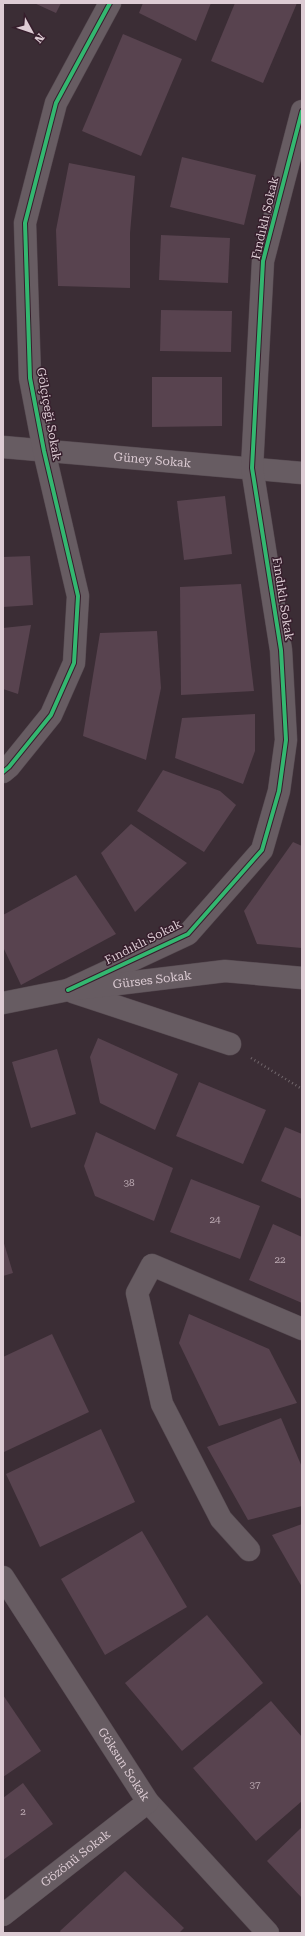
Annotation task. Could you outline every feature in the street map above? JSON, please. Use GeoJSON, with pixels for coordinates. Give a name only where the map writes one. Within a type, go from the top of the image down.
{"type":"FeatureCollection","features":[{"type":"Feature","properties":{"kind":"street","name":"Gölçiçeği Sokak"},"geometry":{"type":"LineString","coordinates":[[3,772],[9,767],[51,715],[74,664],[78,596],[44,450],[30,378],[25,223],[56,102],[110,3]]}},
{"type":"Feature","properties":{"kind":"street","name":"Fındıklı Sokak"},"geometry":{"type":"LineString","coordinates":[[68,990],[188,934],[262,850],[279,791],[286,740],[281,650],[252,468],[263,261],[302,111]]}},
{"type":"Feature","properties":{"kind":"street","name":"Güney Sokak"},"geometry":{"type":"LineString","coordinates":[[3,447],[302,473]]}},
{"type":"Feature","properties":{"kind":"street","name":"Gürses Sokak"},"geometry":{"type":"LineString","coordinates":[[3,1003],[68,990],[225,971],[302,978]]}},
{"type":"Feature","properties":{"kind":"street"},"geometry":{"type":"LineString","coordinates":[[68,990],[230,1044]]}},
{"type":"Feature","properties":{"kind":"street"},"geometry":{"type":"LineString","coordinates":[[249,1550],[221,1519],[162,1404],[137,1293],[152,1265],[302,1329]]}},
{"type":"Feature","properties":{"kind":"street","name":"Göksun Sokak"},"geometry":{"type":"LineString","coordinates":[[3,1577],[148,1802],[268,1933]]}},
{"type":"Feature","properties":{"kind":"street","name":"Gözönü Sokak"},"geometry":{"type":"LineString","coordinates":[[3,1915],[148,1802]]}},
{"type":"Feature","properties":{"kind":"path"},"geometry":{"type":"LineString","coordinates":[[230,1044],[302,1089]]}},
{"type":"Feature","properties":{"kind":"building"},"geometry":{"type":"Polygon","coordinates":[[[34,3],[61,3],[56,13],[34,3]]]}},
{"type":"Feature","properties":{"kind":"building"},"geometry":{"type":"Polygon","coordinates":[[[143,3],[211,3],[196,41],[139,13],[143,3]]]}},
{"type":"Feature","properties":{"kind":"building"},"geometry":{"type":"Polygon","coordinates":[[[235,3],[297,3],[263,83],[211,61],[235,3]]]}},
{"type":"Feature","properties":{"kind":"building"},"geometry":{"type":"Polygon","coordinates":[[[123,34],[182,59],[141,156],[82,131],[123,34]]]}},
{"type":"Feature","properties":{"kind":"building"},"geometry":{"type":"Polygon","coordinates":[[[182,157],[256,175],[244,225],[170,207],[182,157]]]}},
{"type":"Feature","properties":{"kind":"building"},"geometry":{"type":"Polygon","coordinates":[[[69,163],[135,176],[130,233],[130,288],[58,286],[56,230],[69,163]]]}},
{"type":"Feature","properties":{"kind":"building"},"geometry":{"type":"Polygon","coordinates":[[[161,235],[230,238],[228,283],[159,280],[161,235]]]}},
{"type":"Feature","properties":{"kind":"building"},"geometry":{"type":"Polygon","coordinates":[[[161,310],[232,311],[231,352],[160,351],[161,310]]]}},
{"type":"Feature","properties":{"kind":"building"},"geometry":{"type":"Polygon","coordinates":[[[152,377],[222,377],[222,426],[152,427],[152,377]]]}},
{"type":"Feature","properties":{"kind":"building"},"geometry":{"type":"Polygon","coordinates":[[[225,496],[232,554],[184,560],[177,501],[225,496]]]}},
{"type":"Feature","properties":{"kind":"building"},"geometry":{"type":"Polygon","coordinates":[[[30,556],[33,605],[3,607],[3,557],[30,556]]]}},
{"type":"Feature","properties":{"kind":"building"},"geometry":{"type":"Polygon","coordinates":[[[241,584],[254,691],[181,695],[180,587],[241,584]]]}},
{"type":"Feature","properties":{"kind":"building"},"geometry":{"type":"Polygon","coordinates":[[[31,625],[18,694],[3,689],[3,628],[31,625]]]}},
{"type":"Feature","properties":{"kind":"building"},"geometry":{"type":"Polygon","coordinates":[[[157,631],[161,688],[146,760],[83,736],[100,633],[157,631]]]}},
{"type":"Feature","properties":{"kind":"building"},"geometry":{"type":"Polygon","coordinates":[[[255,714],[255,751],[243,784],[175,758],[182,718],[255,714]]]}},
{"type":"Feature","properties":{"kind":"building"},"geometry":{"type":"Polygon","coordinates":[[[163,770],[220,791],[236,805],[204,852],[137,811],[163,770]]]}},
{"type":"Feature","properties":{"kind":"building"},"geometry":{"type":"Polygon","coordinates":[[[131,824],[187,863],[135,912],[101,853],[131,824]]]}},
{"type":"Feature","properties":{"kind":"building"},"geometry":{"type":"Polygon","coordinates":[[[293,842],[302,846],[302,948],[257,944],[244,911],[293,842]]]}},
{"type":"Feature","properties":{"kind":"building"},"geometry":{"type":"Polygon","coordinates":[[[76,875],[116,934],[21,985],[3,947],[3,915],[76,875]]]}},
{"type":"Feature","properties":{"kind":"building"},"geometry":{"type":"Polygon","coordinates":[[[98,1038],[178,1074],[155,1130],[100,1103],[90,1057],[98,1038]]]}},
{"type":"Feature","properties":{"kind":"building"},"geometry":{"type":"Polygon","coordinates":[[[57,1049],[76,1114],[31,1128],[12,1062],[57,1049]]]}},
{"type":"Feature","properties":{"kind":"building"},"geometry":{"type":"Polygon","coordinates":[[[199,1082],[266,1110],[243,1164],[176,1136],[199,1082]]]}},
{"type":"Feature","properties":{"kind":"building"},"geometry":{"type":"Polygon","coordinates":[[[285,1127],[302,1134],[302,1199],[261,1181],[285,1127]]]}},
{"type":"Feature","properties":{"kind":"building"},"geometry":{"type":"Polygon","coordinates":[[[96,1132],[173,1168],[154,1221],[95,1196],[84,1166],[96,1132]]]}},
{"type":"Feature","properties":{"kind":"building"},"geometry":{"type":"Polygon","coordinates":[[[191,1179],[260,1206],[240,1259],[170,1232],[191,1179]]]}},
{"type":"Feature","properties":{"kind":"building"},"geometry":{"type":"Polygon","coordinates":[[[273,1224],[302,1237],[302,1303],[249,1280],[273,1224]]]}},
{"type":"Feature","properties":{"kind":"building"},"geometry":{"type":"Polygon","coordinates":[[[3,1240],[13,1273],[3,1276],[3,1240]]]}},
{"type":"Feature","properties":{"kind":"building"},"geometry":{"type":"Polygon","coordinates":[[[189,1314],[269,1349],[297,1403],[219,1426],[179,1343],[189,1314]]]}},
{"type":"Feature","properties":{"kind":"building"},"geometry":{"type":"Polygon","coordinates":[[[52,1334],[89,1412],[4,1452],[3,1357],[52,1334]]]}},
{"type":"Feature","properties":{"kind":"building"},"geometry":{"type":"Polygon","coordinates":[[[281,1418],[302,1467],[302,1506],[248,1520],[207,1447],[281,1418]]]}},
{"type":"Feature","properties":{"kind":"building"},"geometry":{"type":"Polygon","coordinates":[[[101,1429],[135,1502],[40,1547],[6,1474],[101,1429]]]}},
{"type":"Feature","properties":{"kind":"building"},"geometry":{"type":"Polygon","coordinates":[[[302,1524],[302,1587],[272,1535],[302,1524]]]}},
{"type":"Feature","properties":{"kind":"building"},"geometry":{"type":"Polygon","coordinates":[[[142,1531],[187,1607],[105,1655],[61,1579],[142,1531]]]}},
{"type":"Feature","properties":{"kind":"building"},"geometry":{"type":"Polygon","coordinates":[[[207,1615],[263,1683],[182,1751],[125,1683],[207,1615]]]}},
{"type":"Feature","properties":{"kind":"building"},"geometry":{"type":"Polygon","coordinates":[[[3,1695],[41,1751],[3,1777],[3,1695]]]}},
{"type":"Feature","properties":{"kind":"building"},"geometry":{"type":"Polygon","coordinates":[[[271,1701],[302,1737],[302,1801],[256,1841],[193,1768],[271,1701]]]}},
{"type":"Feature","properties":{"kind":"building"},"geometry":{"type":"Polygon","coordinates":[[[23,1783],[53,1824],[3,1860],[3,1798],[23,1783]]]}},
{"type":"Feature","properties":{"kind":"building"},"geometry":{"type":"Polygon","coordinates":[[[302,1827],[302,1898],[267,1861],[302,1827]]]}},
{"type":"Feature","properties":{"kind":"building"},"geometry":{"type":"Polygon","coordinates":[[[125,1871],[184,1928],[179,1933],[61,1933],[60,1931],[125,1871]]]}},
{"type":"Feature","properties":{"kind":"cycle path"},"geometry":{"type":"LineString","coordinates":[[3,772],[9,767],[51,715],[74,663],[78,596],[44,451],[30,378],[25,223],[56,103],[110,3]]}},
{"type":"Feature","properties":{"kind":"cycle path"},"geometry":{"type":"LineString","coordinates":[[68,990],[188,934],[262,850],[279,791],[286,740],[281,650],[252,468],[263,261],[302,111]]}}]}
